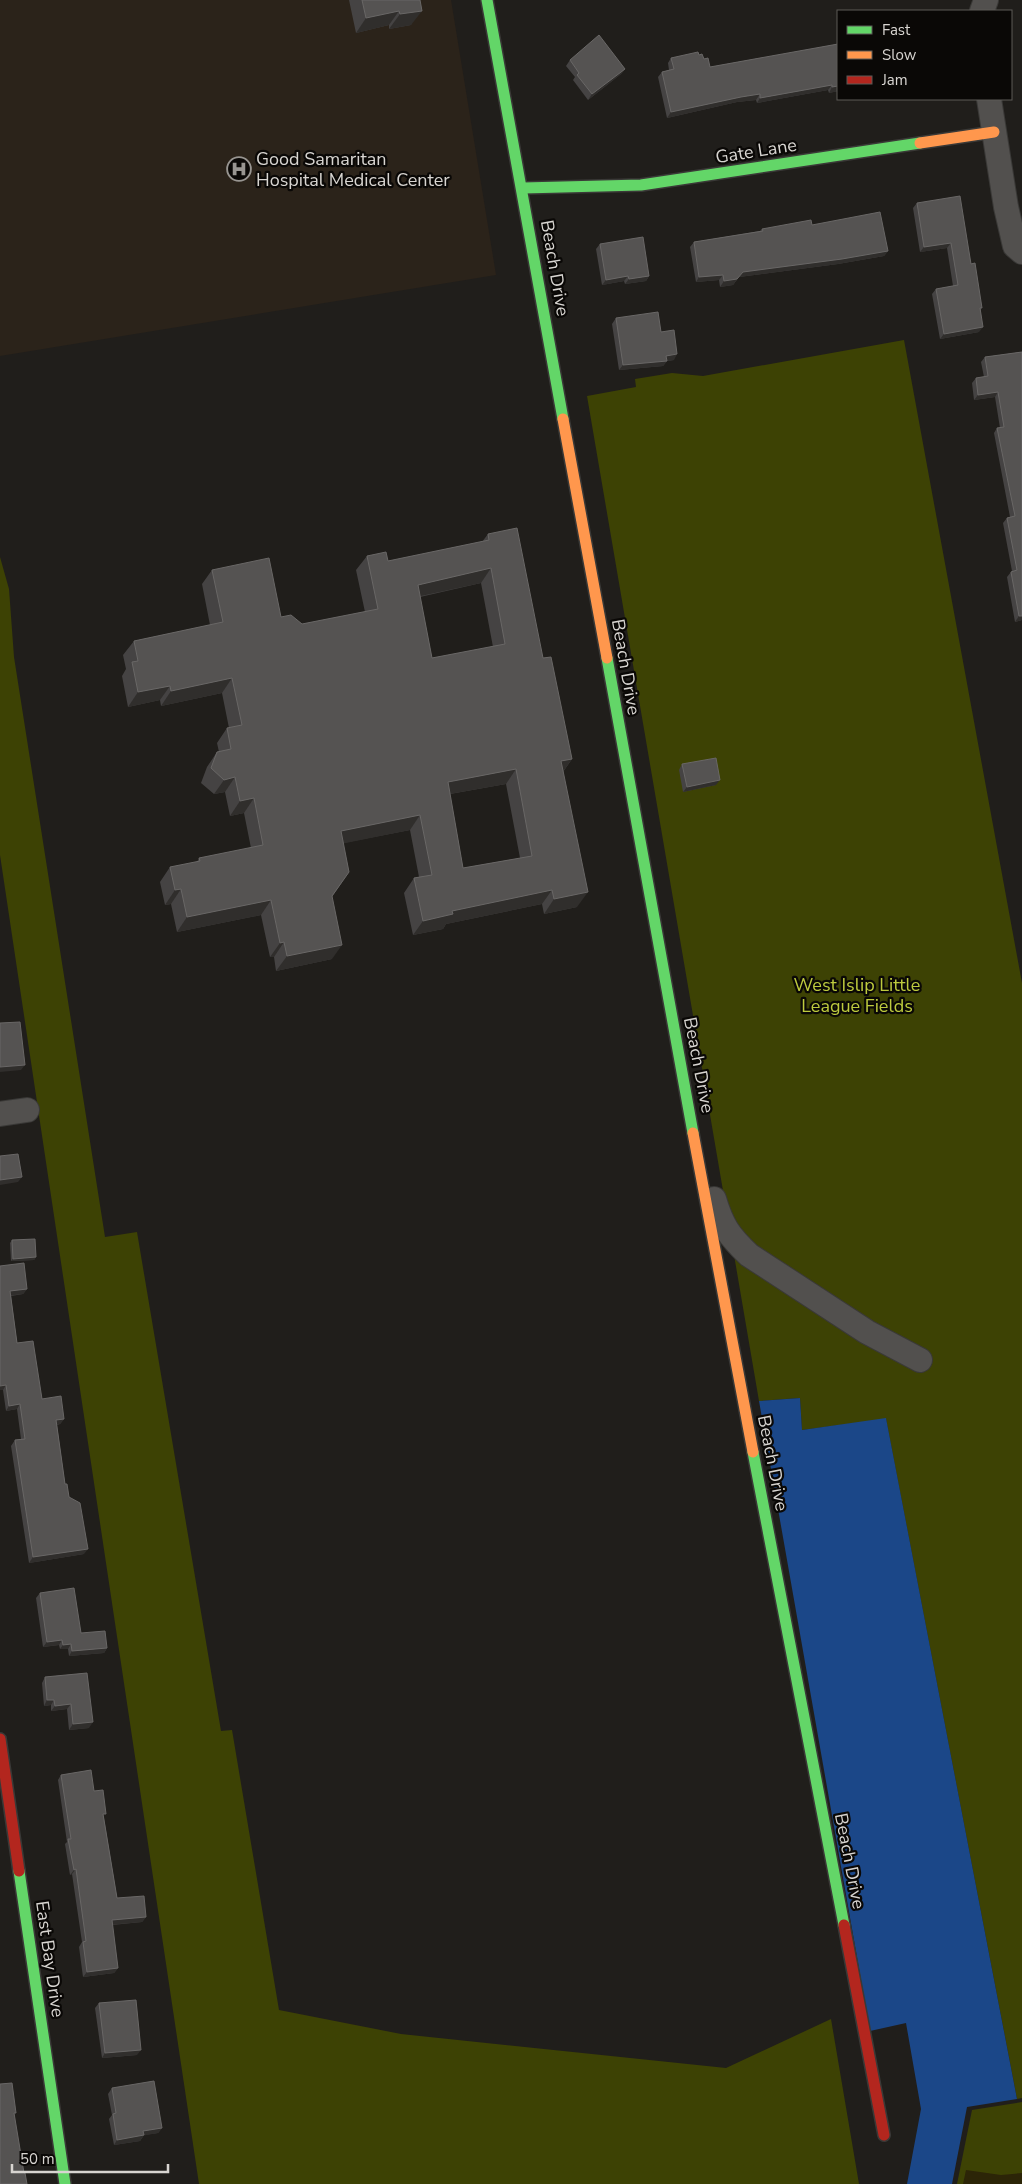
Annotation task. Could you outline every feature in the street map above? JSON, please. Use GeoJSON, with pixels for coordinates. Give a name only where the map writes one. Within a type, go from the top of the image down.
{"type":"FeatureCollection","features":[{"type":"Feature","properties":{"kind":"street","name":"Beach Drive"},"geometry":{"type":"LineString","coordinates":[[487,0],[523,188],[722,1287],[884,2135]]}},
{"type":"Feature","properties":{"kind":"street"},"geometry":{"type":"LineString","coordinates":[[990,100],[1006,207],[1015,246],[1022,252]]}},
{"type":"Feature","properties":{"kind":"street","name":"Gate Lane"},"geometry":{"type":"LineString","coordinates":[[523,188],[641,185],[994,132]]}},
{"type":"Feature","properties":{"kind":"street"},"geometry":{"type":"LineString","coordinates":[[0,1114],[26,1110]]}},
{"type":"Feature","properties":{"kind":"street"},"geometry":{"type":"LineString","coordinates":[[696,1145],[721,1223],[735,1242],[749,1255],[867,1332],[920,1360]]}},
{"type":"Feature","properties":{"kind":"street","name":"East Bay Drive"},"geometry":{"type":"LineString","coordinates":[[0,1739],[65,2184]]}},
{"type":"Feature","properties":{"kind":"shaded area","name":"Good Samaritan Hospital Medical Center"},"geometry":{"type":"Polygon","coordinates":[[[0,0],[451,0],[496,275],[0,356],[0,0]]]}},
{"type":"Feature","properties":{"kind":"green space","name":"West Islip Little League Fields"},"geometry":{"type":"Polygon","coordinates":[[[904,340],[1022,983],[1022,2098],[1017,2099],[886,1419],[802,1430],[800,1398],[759,1401],[587,396],[636,387],[635,379],[672,373],[703,376],[904,340]]]}},
{"type":"Feature","properties":{"kind":"green space"},"geometry":{"type":"Polygon","coordinates":[[[0,557],[9,589],[14,657],[105,1237],[137,1232],[221,1731],[232,1730],[279,2010],[401,2034],[726,2068],[831,2019],[859,2184],[199,2184],[0,855],[0,557]]]}},
{"type":"Feature","properties":{"kind":"green space"},"geometry":{"type":"Polygon","coordinates":[[[1022,2102],[1022,2184],[957,2184],[972,2110],[1022,2102]]]}},
{"type":"Feature","properties":{"kind":"sand"},"geometry":{"type":"Polygon","coordinates":[[[966,2170],[1001,2175],[1022,2173],[1022,2184],[963,2184],[966,2170]]]}},
{"type":"Feature","properties":{"kind":"water"},"geometry":{"type":"Polygon","coordinates":[[[800,1398],[802,1430],[886,1418],[1017,2099],[967,2107],[952,2184],[907,2184],[921,2109],[906,2023],[870,2031],[759,1401],[800,1398]]]}},
{"type":"Feature","properties":{"kind":"building"},"geometry":{"type":"Polygon","coordinates":[[[362,0],[420,0],[422,11],[400,14],[399,11],[366,18],[362,0]]]}},
{"type":"Feature","properties":{"kind":"building"},"geometry":{"type":"Polygon","coordinates":[[[599,35],[625,69],[592,94],[577,75],[579,73],[570,60],[599,35]]]}},
{"type":"Feature","properties":{"kind":"building"},"geometry":{"type":"Polygon","coordinates":[[[837,44],[837,86],[832,87],[832,85],[760,98],[760,94],[671,112],[662,72],[674,69],[671,58],[698,52],[699,55],[702,54],[704,59],[708,58],[710,67],[837,44]]]}},
{"type":"Feature","properties":{"kind":"building"},"geometry":{"type":"Polygon","coordinates":[[[960,196],[971,264],[975,263],[983,327],[944,334],[936,289],[958,285],[951,243],[924,247],[917,203],[960,196]]]}},
{"type":"Feature","properties":{"kind":"building"},"geometry":{"type":"Polygon","coordinates":[[[880,212],[888,251],[743,272],[737,279],[724,281],[723,275],[699,277],[694,242],[763,231],[762,229],[811,220],[812,225],[880,212]]]}},
{"type":"Feature","properties":{"kind":"building"},"geometry":{"type":"Polygon","coordinates":[[[643,237],[649,276],[629,279],[628,276],[606,280],[600,244],[643,237]]]}},
{"type":"Feature","properties":{"kind":"building"},"geometry":{"type":"Polygon","coordinates":[[[658,312],[661,332],[674,330],[677,354],[666,356],[667,361],[623,365],[616,318],[658,312]]]}},
{"type":"Feature","properties":{"kind":"building"},"geometry":{"type":"Polygon","coordinates":[[[1022,352],[1022,616],[1019,616],[1011,572],[1017,570],[1007,518],[1015,516],[997,428],[1004,427],[998,392],[978,395],[976,378],[988,376],[985,357],[1022,352]]]}},
{"type":"Feature","properties":{"kind":"building"},"geometry":{"type":"Polygon","coordinates":[[[517,528],[543,658],[551,657],[572,759],[561,761],[588,892],[554,899],[552,890],[452,911],[453,914],[423,921],[414,878],[432,875],[420,815],[341,831],[349,872],[332,896],[342,945],[287,956],[284,942],[280,943],[271,900],[187,917],[181,889],[175,890],[170,867],[200,861],[199,858],[263,845],[254,798],[240,801],[235,777],[224,780],[211,768],[217,752],[231,749],[227,728],[242,725],[232,678],[171,691],[170,686],[138,692],[132,662],[138,661],[134,641],[223,622],[212,570],[269,558],[281,617],[291,615],[302,624],[378,609],[367,556],[386,552],[388,561],[489,540],[488,534],[517,528]],[[491,568],[418,585],[432,658],[505,644],[491,568]],[[516,769],[448,782],[463,868],[532,856],[516,769]]]}},
{"type":"Feature","properties":{"kind":"building"},"geometry":{"type":"Polygon","coordinates":[[[716,758],[720,780],[687,787],[682,764],[716,758]]]}},
{"type":"Feature","properties":{"kind":"building"},"geometry":{"type":"Polygon","coordinates":[[[20,1022],[25,1065],[0,1067],[0,1023],[20,1022]]]}},
{"type":"Feature","properties":{"kind":"building"},"geometry":{"type":"Polygon","coordinates":[[[18,1154],[22,1177],[0,1180],[0,1156],[18,1154]]]}},
{"type":"Feature","properties":{"kind":"building"},"geometry":{"type":"Polygon","coordinates":[[[35,1239],[36,1257],[13,1259],[12,1240],[35,1239]]]}},
{"type":"Feature","properties":{"kind":"building"},"geometry":{"type":"Polygon","coordinates":[[[24,1263],[27,1289],[10,1291],[17,1343],[33,1341],[42,1399],[61,1396],[64,1419],[56,1420],[65,1484],[67,1484],[69,1497],[80,1503],[88,1549],[33,1557],[15,1440],[25,1439],[20,1404],[9,1406],[6,1385],[0,1386],[0,1266],[24,1263]]]}},
{"type":"Feature","properties":{"kind":"building"},"geometry":{"type":"Polygon","coordinates":[[[74,1588],[81,1633],[105,1631],[107,1648],[72,1651],[71,1644],[63,1645],[62,1640],[47,1642],[40,1593],[74,1588]]]}},
{"type":"Feature","properties":{"kind":"building"},"geometry":{"type":"Polygon","coordinates":[[[87,1673],[93,1722],[73,1724],[71,1704],[55,1706],[54,1700],[47,1700],[45,1677],[87,1673]]]}},
{"type":"Feature","properties":{"kind":"building"},"geometry":{"type":"Polygon","coordinates":[[[91,1770],[94,1791],[103,1790],[106,1814],[103,1814],[117,1898],[144,1896],[146,1917],[112,1920],[118,1968],[87,1972],[83,1942],[86,1941],[76,1869],[74,1870],[68,1839],[71,1839],[61,1775],[91,1770]]]}},
{"type":"Feature","properties":{"kind":"building"},"geometry":{"type":"Polygon","coordinates":[[[136,2000],[141,2050],[105,2053],[99,2003],[136,2000]]]}},
{"type":"Feature","properties":{"kind":"building"},"geometry":{"type":"Polygon","coordinates":[[[154,2081],[162,2128],[143,2131],[144,2135],[117,2140],[113,2114],[116,2113],[112,2088],[154,2081]]]}},
{"type":"Feature","properties":{"kind":"building"},"geometry":{"type":"Polygon","coordinates":[[[12,2083],[16,2113],[14,2113],[27,2184],[0,2184],[0,2084],[12,2083]]]}},
{"type":"Feature","properties":{"kind":"traffic: fast"},"geometry":{"type":"LineString","coordinates":[[487,0],[563,419]]}},
{"type":"Feature","properties":{"kind":"traffic: fast"},"geometry":{"type":"LineString","coordinates":[[523,188],[641,185],[920,143]]}},
{"type":"Feature","properties":{"kind":"traffic: fast"},"geometry":{"type":"LineString","coordinates":[[607,658],[693,1133]]}},
{"type":"Feature","properties":{"kind":"traffic: fast"},"geometry":{"type":"LineString","coordinates":[[753,1452],[844,1925]]}},
{"type":"Feature","properties":{"kind":"traffic: fast"},"geometry":{"type":"LineString","coordinates":[[19,1871],[65,2184]]}},
{"type":"Feature","properties":{"kind":"traffic: slow"},"geometry":{"type":"LineString","coordinates":[[920,143],[994,132]]}},
{"type":"Feature","properties":{"kind":"traffic: slow"},"geometry":{"type":"LineString","coordinates":[[563,419],[607,658]]}},
{"type":"Feature","properties":{"kind":"traffic: slow"},"geometry":{"type":"LineString","coordinates":[[693,1133],[753,1452]]}},
{"type":"Feature","properties":{"kind":"traffic: jam"},"geometry":{"type":"LineString","coordinates":[[0,1739],[19,1871]]}},
{"type":"Feature","properties":{"kind":"traffic: jam"},"geometry":{"type":"LineString","coordinates":[[844,1925],[884,2135]]}},
{"type":"Feature","properties":{"kind":"place","name":"Good Samaritan Hospital Medical Center"},"geometry":{"type":"Point","coordinates":[239,169]}}]}
